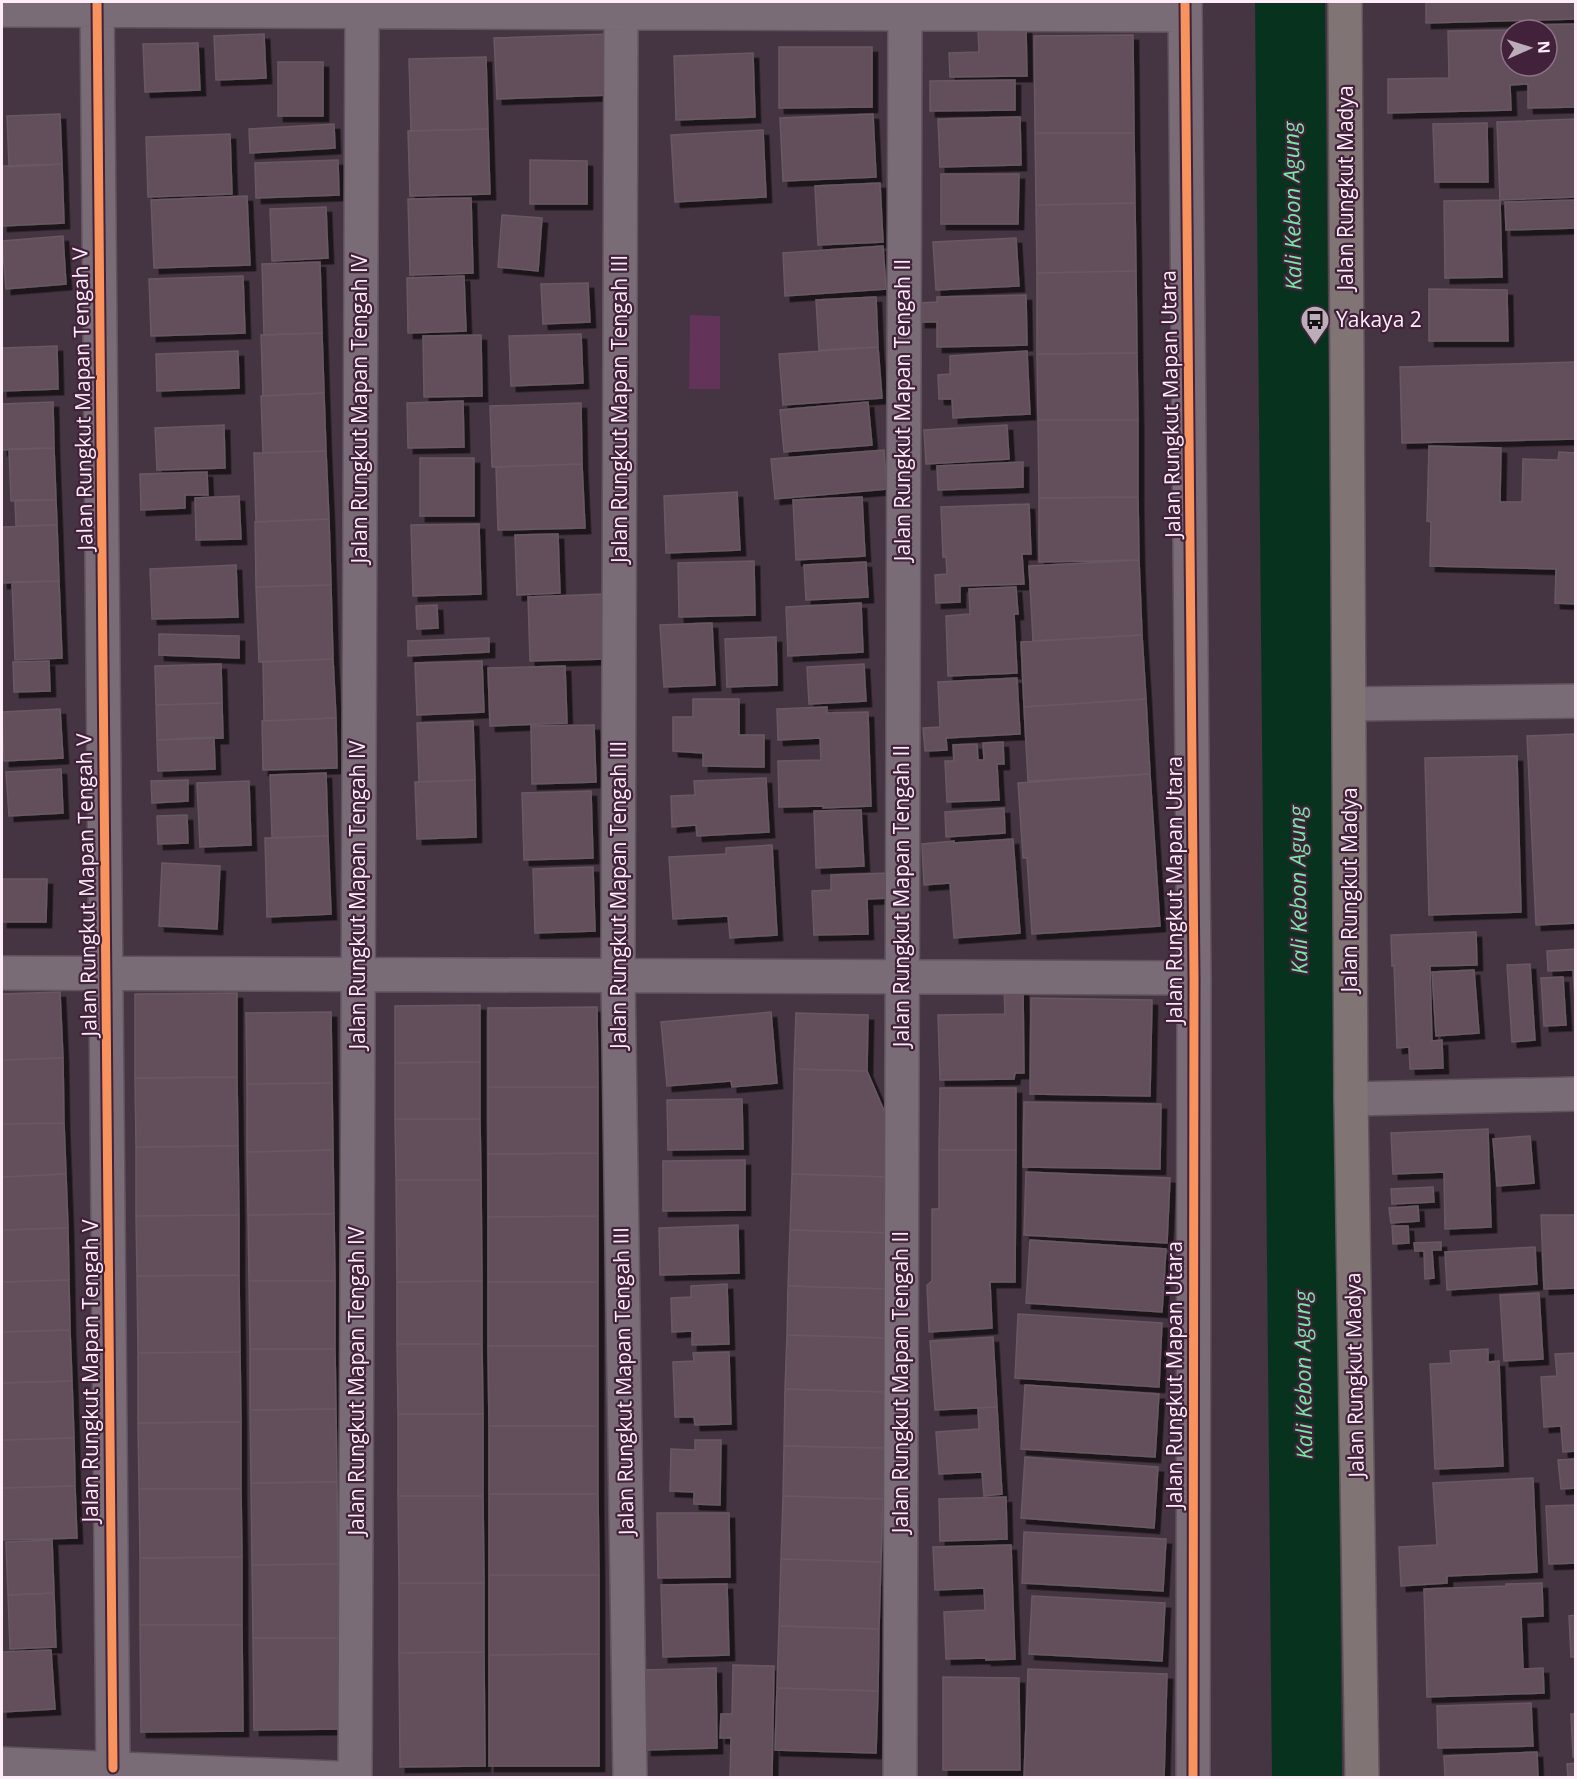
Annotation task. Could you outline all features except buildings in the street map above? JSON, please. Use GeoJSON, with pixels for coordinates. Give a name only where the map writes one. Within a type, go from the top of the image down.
{"type":"FeatureCollection","features":[{"type":"Feature","properties":{"kind":"main road","name":"Jalan Rungkut Madya"},"geometry":{"type":"LineString","coordinates":[[1345,2],[1351,1100],[1362,1778]]}},
{"type":"Feature","properties":{"kind":"street"},"geometry":{"type":"LineString","coordinates":[[2,10],[97,6],[362,12],[905,14],[1185,8]]}},
{"type":"Feature","properties":{"kind":"street","name":"Jalan Rungkut Mapan Tengah V"},"geometry":{"type":"LineString","coordinates":[[97,6],[113,1768]]}},
{"type":"Feature","properties":{"kind":"street","name":"Jalan Rungkut Mapan Utara"},"geometry":{"type":"LineString","coordinates":[[1185,8],[1194,978],[1193,1778]]}},
{"type":"Feature","properties":{"kind":"street","name":"Jalan Rungkut Mapan Tengah IV"},"geometry":{"type":"LineString","coordinates":[[355,1778],[362,12]]}},
{"type":"Feature","properties":{"kind":"street","name":"Jalan Rungkut Mapan Tengah III"},"geometry":{"type":"LineString","coordinates":[[621,13],[618,976],[630,1778]]}},
{"type":"Feature","properties":{"kind":"street","name":"Jalan Rungkut Mapan Tengah II"},"geometry":{"type":"LineString","coordinates":[[900,1778],[905,14]]}},
{"type":"Feature","properties":{"kind":"street"},"geometry":{"type":"LineString","coordinates":[[1350,704],[1575,701]]}},
{"type":"Feature","properties":{"kind":"street"},"geometry":{"type":"LineString","coordinates":[[2,973],[1194,978]]}},
{"type":"Feature","properties":{"kind":"street"},"geometry":{"type":"LineString","coordinates":[[1351,1100],[1575,1094]]}},
{"type":"Feature","properties":{"kind":"street"},"geometry":{"type":"LineString","coordinates":[[2,1764],[336,1778]]}},
{"type":"Feature","properties":{"kind":"shaded area"},"geometry":{"type":"Polygon","coordinates":[[[690,315],[720,316],[720,389],[689,389],[690,315]]]}},
{"type":"Feature","properties":{"kind":"waterway","name":"Kali Kebon Agung"},"geometry":{"type":"LineString","coordinates":[[1290,2],[1307,1778]]}},
{"type":"Feature","properties":{"kind":"cycle path"},"geometry":{"type":"LineString","coordinates":[[97,2],[113,1768]]}},
{"type":"Feature","properties":{"kind":"cycle path"},"geometry":{"type":"LineString","coordinates":[[1185,2],[1194,978],[1193,1778]]}},
{"type":"Feature","properties":{"kind":"place","name":"Yakaya 2"},"geometry":{"type":"Point","coordinates":[1315,346]}}]}
